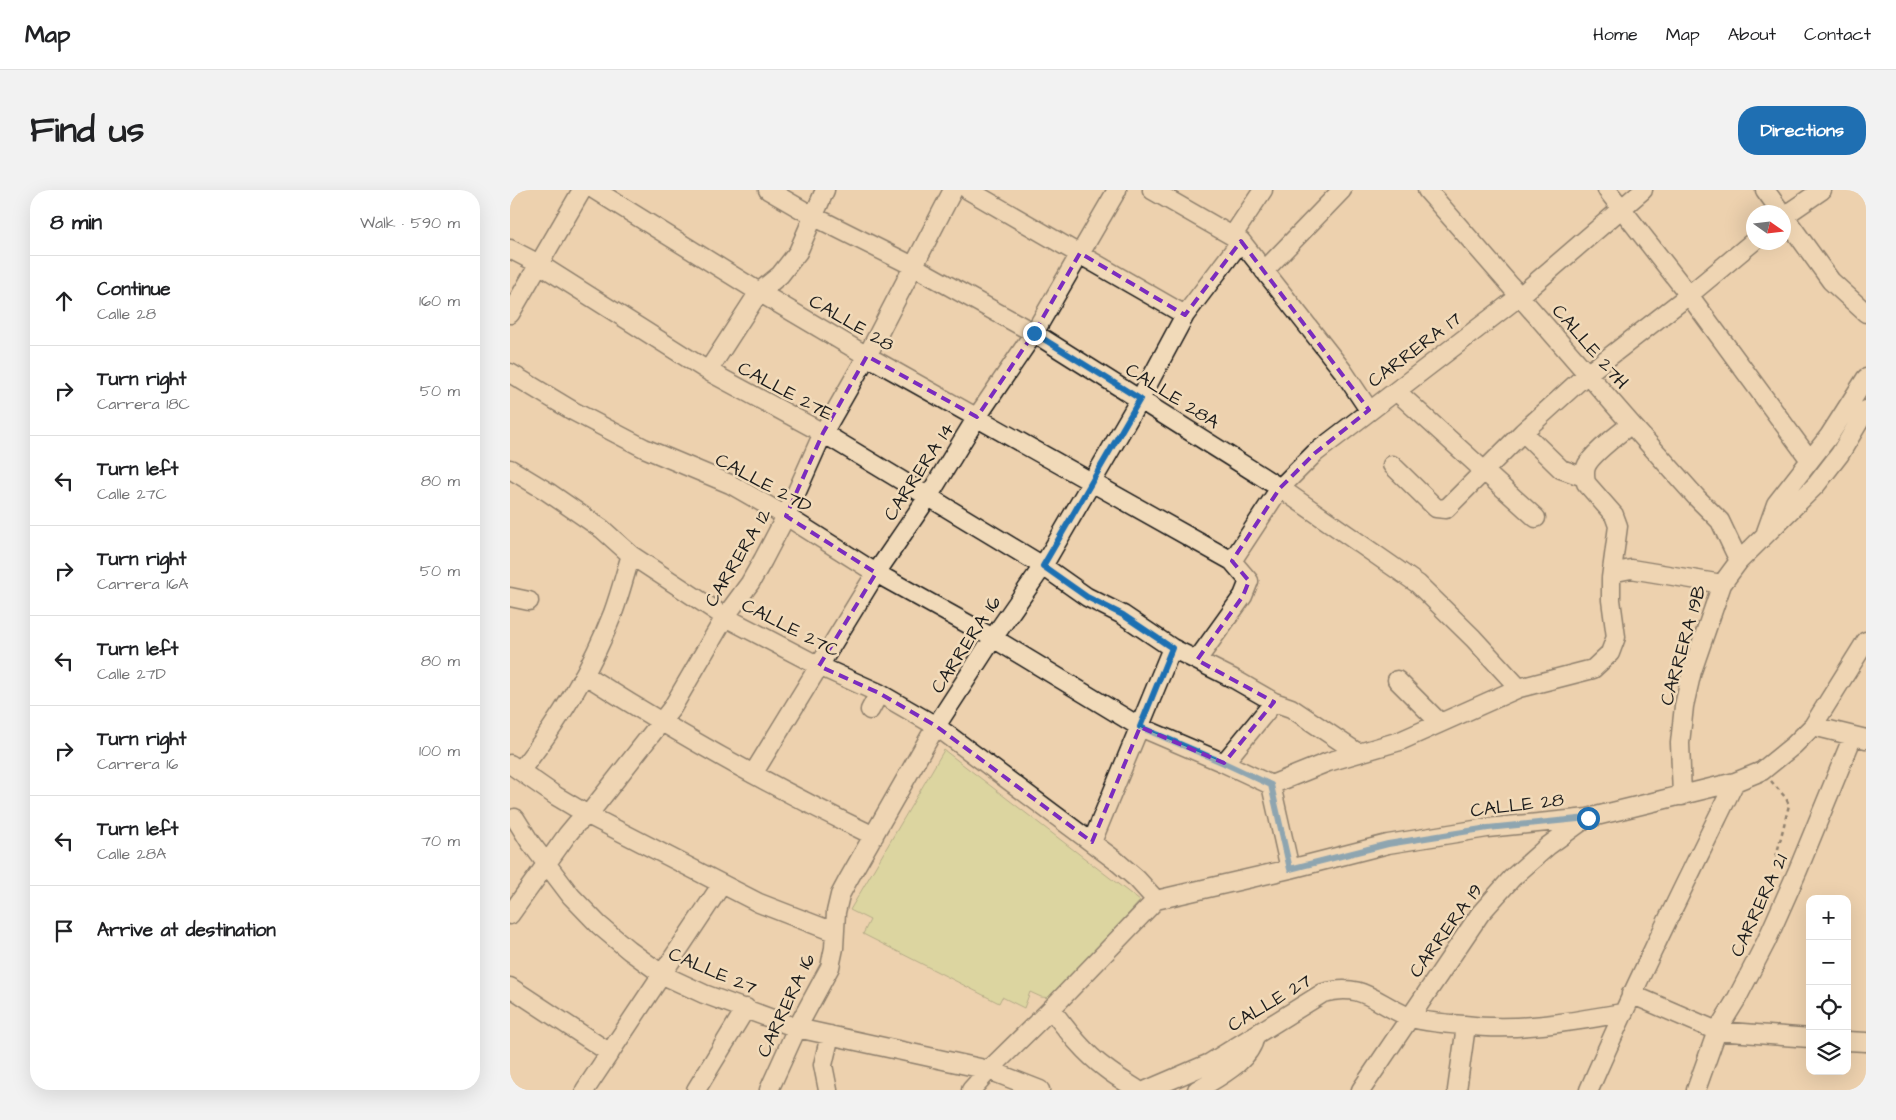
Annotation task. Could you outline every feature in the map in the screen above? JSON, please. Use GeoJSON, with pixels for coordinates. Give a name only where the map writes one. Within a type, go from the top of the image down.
{"type":"FeatureCollection","features":[{"type":"Feature","properties":{"kind":"street"},"geometry":{"type":"LineString","coordinates":[[510,314],[582,190]]}},
{"type":"Feature","properties":{"kind":"street","name":"CALLE 28"},"geometry":{"type":"LineString","coordinates":[[596,190],[759,292],[867,356],[1091,483]]}},
{"type":"Feature","properties":{"kind":"street","name":"CALLE 28A"},"geometry":{"type":"LineString","coordinates":[[768,190],[812,216],[914,266],[1034,333],[1280,488],[1418,584],[1473,638],[1519,688]]}},
{"type":"Feature","properties":{"kind":"street"},"geometry":{"type":"LineString","coordinates":[[708,371],[759,292],[780,275],[798,252],[812,216],[825,190]]}},
{"type":"Feature","properties":{"kind":"street","name":"CARRERA 12"},"geometry":{"type":"LineString","coordinates":[[510,915],[577,823],[588,814],[672,708],[725,617],[750,583],[786,516],[823,433],[867,356],[953,190]]}},
{"type":"Feature","properties":{"kind":"street"},"geometry":{"type":"LineString","coordinates":[[968,190],[1186,315]]}},
{"type":"Feature","properties":{"kind":"street","name":"CARRERA 14"},"geometry":{"type":"LineString","coordinates":[[753,774],[876,573],[928,498],[977,417],[1034,333],[1117,190]]}},
{"type":"Feature","properties":{"kind":"street"},"geometry":{"type":"LineString","coordinates":[[1152,190],[1237,238],[1343,371],[1369,410]]}},
{"type":"Feature","properties":{"kind":"street","name":"CARRERA 16"},"geometry":{"type":"LineString","coordinates":[[768,1090],[797,1028],[830,967],[834,948],[836,912],[840,895],[936,726],[993,638],[1043,566],[1140,399],[1186,315],[1237,238],[1263,190]]}},
{"type":"Feature","properties":{"kind":"street"},"geometry":{"type":"LineString","coordinates":[[1264,271],[1342,190]]}},
{"type":"Feature","properties":{"kind":"street","name":"CALLE 27H"},"geometry":{"type":"LineString","coordinates":[[1428,190],[1727,534],[1739,561]]}},
{"type":"Feature","properties":{"kind":"street"},"geometry":{"type":"LineString","coordinates":[[1607,190],[1689,295],[1810,460]]}},
{"type":"Feature","properties":{"kind":"street","name":"CARRERA 17"},"geometry":{"type":"LineString","coordinates":[[1232,561],[1280,488],[1315,453],[1520,296],[1643,190]]}},
{"type":"Feature","properties":{"kind":"street"},"geometry":{"type":"LineString","coordinates":[[1765,190],[1776,205]]}},
{"type":"Feature","properties":{"kind":"street"},"geometry":{"type":"LineString","coordinates":[[1791,211],[1822,190]]}},
{"type":"Feature","properties":{"kind":"street"},"geometry":{"type":"LineString","coordinates":[[1791,225],[1832,281],[1866,313]]}},
{"type":"Feature","properties":{"kind":"street"},"geometry":{"type":"LineString","coordinates":[[1392,465],[1436,508],[1446,510],[1523,432],[1587,374],[1689,295],[1746,248]]}},
{"type":"Feature","properties":{"kind":"street","name":"CALLE 27E"},"geometry":{"type":"LineString","coordinates":[[510,250],[539,264],[708,371],[823,433],[1043,566]]}},
{"type":"Feature","properties":{"kind":"street","name":"CALLE 27D"},"geometry":{"type":"LineString","coordinates":[[510,373],[573,410],[644,448],[730,484],[786,516],[876,573],[993,638]]}},
{"type":"Feature","properties":{"kind":"street"},"geometry":{"type":"LineString","coordinates":[[1769,522],[1810,460],[1839,440],[1866,378]]}},
{"type":"Feature","properties":{"kind":"street"},"geometry":{"type":"LineString","coordinates":[[1396,391],[1536,518]]}},
{"type":"Feature","properties":{"kind":"street","name":"CARRERA 19B"},"geometry":{"type":"LineString","coordinates":[[1682,796],[1680,743],[1684,706],[1692,671],[1722,584],[1769,522],[1816,485],[1839,440],[1866,410]]}},
{"type":"Feature","properties":{"kind":"street"},"geometry":{"type":"LineString","coordinates":[[993,638],[1140,727],[1271,785],[1358,753],[1400,741],[1519,688],[1592,669],[1610,653],[1616,637],[1611,600],[1611,578],[1618,526],[1614,514],[1586,483],[1584,477],[1590,459],[1631,424]]}},
{"type":"Feature","properties":{"kind":"street"},"geometry":{"type":"LineString","coordinates":[[1523,432],[1561,470],[1584,477]]}},
{"type":"Feature","properties":{"kind":"street","name":"CALLE 27C"},"geometry":{"type":"LineString","coordinates":[[510,469],[602,529],[632,555],[725,617],[819,666],[880,693],[936,726],[1115,860],[1156,900]]}},
{"type":"Feature","properties":{"kind":"street"},"geometry":{"type":"LineString","coordinates":[[1091,483],[1232,561],[1249,581],[1243,596],[1197,660]]}},
{"type":"Feature","properties":{"kind":"street"},"geometry":{"type":"LineString","coordinates":[[632,555],[613,613],[585,675],[544,740],[515,767],[556,796],[722,884],[759,903],[834,932]]}},
{"type":"Feature","properties":{"kind":"street"},"geometry":{"type":"LineString","coordinates":[[1043,566],[1087,597],[1123,615],[1172,648],[1234,679],[1274,702],[1291,708],[1358,753]]}},
{"type":"Feature","properties":{"kind":"street"},"geometry":{"type":"LineString","coordinates":[[1611,578],[1616,572],[1631,569],[1722,584]]}},
{"type":"Feature","properties":{"kind":"street"},"geometry":{"type":"LineString","coordinates":[[510,597],[529,601]]}},
{"type":"Feature","properties":{"kind":"street"},"geometry":{"type":"LineString","coordinates":[[1859,737],[1813,726],[1866,641]]}},
{"type":"Feature","properties":{"kind":"street"},"geometry":{"type":"LineString","coordinates":[[1092,842],[1172,648]]}},
{"type":"Feature","properties":{"kind":"street"},"geometry":{"type":"LineString","coordinates":[[585,675],[660,722],[753,774],[874,836]]}},
{"type":"Feature","properties":{"kind":"street"},"geometry":{"type":"LineString","coordinates":[[1397,680],[1439,722]]}},
{"type":"Feature","properties":{"kind":"street"},"geometry":{"type":"LineString","coordinates":[[870,710],[880,693]]}},
{"type":"Feature","properties":{"kind":"street"},"geometry":{"type":"LineString","coordinates":[[1224,763],[1274,702]]}},
{"type":"Feature","properties":{"kind":"street","name":"CALLE 28"},"geometry":{"type":"LineString","coordinates":[[1156,900],[1388,844],[1488,828],[1588,818],[1735,782],[1762,771],[1794,745],[1813,726]]}},
{"type":"Feature","properties":{"kind":"street","name":"CARRERA 21"},"geometry":{"type":"LineString","coordinates":[[1696,1090],[1717,1031],[1736,1000],[1766,942],[1859,737]]}},
{"type":"Feature","properties":{"kind":"street"},"geometry":{"type":"LineString","coordinates":[[1589,1090],[1631,994],[1735,782]]}},
{"type":"Feature","properties":{"kind":"street"},"geometry":{"type":"LineString","coordinates":[[1271,785],[1290,869]]}},
{"type":"Feature","properties":{"kind":"street","name":"CALLE 27"},"geometry":{"type":"LineString","coordinates":[[514,818],[571,896],[599,925],[663,975],[704,994],[797,1028],[989,1070],[1040,1090]]}},
{"type":"Feature","properties":{"kind":"street","name":"CARRERA 19"},"geometry":{"type":"LineString","coordinates":[[1361,1090],[1480,914],[1512,878],[1548,846],[1588,818]]}},
{"type":"Feature","properties":{"kind":"street"},"geometry":{"type":"LineString","coordinates":[[585,1090],[722,884]]}},
{"type":"Feature","properties":{"kind":"street"},"geometry":{"type":"LineString","coordinates":[[971,1090],[1156,900]]}},
{"type":"Feature","properties":{"kind":"street"},"geometry":{"type":"LineString","coordinates":[[510,987],[610,1053]]}},
{"type":"Feature","properties":{"kind":"street","name":"CALLE 27"},"geometry":{"type":"LineString","coordinates":[[1148,1090],[1210,1062],[1323,993],[1338,989],[1354,990],[1409,1017],[1466,1026],[1516,1027],[1570,1022],[1622,1013]]}},
{"type":"Feature","properties":{"kind":"street"},"geometry":{"type":"LineString","coordinates":[[1631,994],[1717,1031],[1806,1038]]}},
{"type":"Feature","properties":{"kind":"street"},"geometry":{"type":"LineString","coordinates":[[696,1090],[746,1008]]}},
{"type":"Feature","properties":{"kind":"street"},"geometry":{"type":"LineString","coordinates":[[1051,1009],[1084,1050],[1103,1067],[1138,1090]]}},
{"type":"Feature","properties":{"kind":"street"},"geometry":{"type":"LineString","coordinates":[[1457,1090],[1466,1026]]}},
{"type":"Feature","properties":{"kind":"street"},"geometry":{"type":"LineString","coordinates":[[828,1090],[823,1065],[830,1035]]}},
{"type":"Feature","properties":{"kind":"street"},"geometry":{"type":"LineString","coordinates":[[1197,1090],[1231,1069],[1250,1050],[1255,1035]]}},
{"type":"Feature","properties":{"kind":"street"},"geometry":{"type":"LineString","coordinates":[[1851,1041],[1866,1042]]}},
{"type":"Feature","properties":{"kind":"street"},"geometry":{"type":"LineString","coordinates":[[984,1090],[989,1070]]}},
{"type":"Feature","properties":{"kind":"path"},"geometry":{"type":"LineString","coordinates":[[1762,771],[1786,798],[1789,805],[1776,857],[1778,865]]}},
{"type":"Feature","properties":{"kind":"highlighted area"},"geometry":{"type":"Polygon","coordinates":[[[1241,241],[1369,410],[1315,453],[1280,488],[1232,561],[1249,581],[1243,596],[1197,660],[1274,702],[1224,763],[1140,727],[1092,842],[936,726],[879,693],[819,666],[876,573],[786,516],[823,433],[867,356],[977,417],[1034,333],[1080,253],[1185,315],[1241,241]]]}},
{"type":"Feature","properties":{"kind":"green space"},"geometry":{"type":"Polygon","coordinates":[[[944,750],[1140,901],[1052,998],[1041,997],[1030,992],[1024,1008],[1002,997],[999,1003],[863,934],[870,920],[850,910],[944,750]]]}},
{"type":"Feature","properties":{"kind":"route"},"geometry":{"type":"LineString","coordinates":[[1034,333],[1140,399],[1043,566],[1087,597],[1123,615],[1172,648],[1140,727],[1271,785],[1290,869],[1388,844],[1488,828],[1588,818]]}}]}
